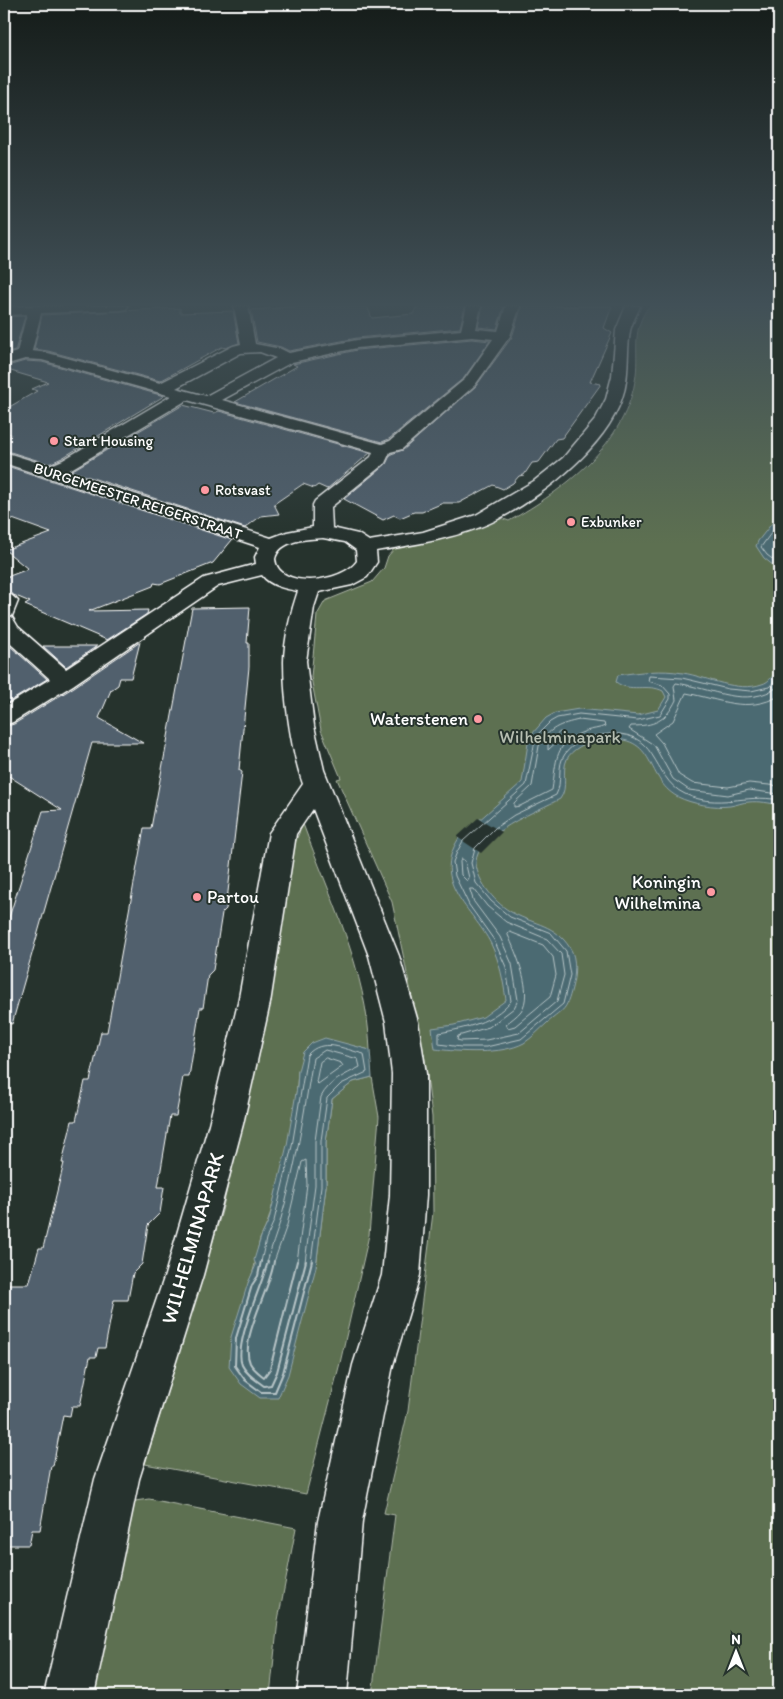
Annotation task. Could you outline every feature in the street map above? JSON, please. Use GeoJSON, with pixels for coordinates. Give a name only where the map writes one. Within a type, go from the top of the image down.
{"type":"FeatureCollection","features":[{"type":"Feature","properties":{"kind":"street"},"geometry":{"type":"LineString","coordinates":[[148,385],[382,450],[396,445],[466,385]]}},
{"type":"Feature","properties":{"kind":"street"},"geometry":{"type":"LineString","coordinates":[[161,389],[168,385]]}},
{"type":"Feature","properties":{"kind":"street"},"geometry":{"type":"LineString","coordinates":[[209,401],[238,385]]}},
{"type":"Feature","properties":{"kind":"street"},"geometry":{"type":"LineString","coordinates":[[366,548],[368,560],[365,568],[356,576],[343,582],[310,587],[282,581],[272,575],[266,568],[264,560],[267,552],[273,545],[295,535],[323,532],[351,538],[366,548],[426,537],[483,519],[540,485],[569,462],[602,422],[614,399],[618,385]]}},
{"type":"Feature","properties":{"kind":"street"},"geometry":{"type":"LineString","coordinates":[[50,472],[69,464],[183,396]]}},
{"type":"Feature","properties":{"kind":"street"},"geometry":{"type":"LineString","coordinates":[[323,532],[322,505],[379,459],[382,450]]}},
{"type":"Feature","properties":{"kind":"street","name":"BURGEMEESTER REIGERSTRAAT"},"geometry":{"type":"LineString","coordinates":[[4,456],[273,545]]}},
{"type":"Feature","properties":{"kind":"street"},"geometry":{"type":"LineString","coordinates":[[4,717],[65,680],[211,582],[266,568]]}},
{"type":"Feature","properties":{"kind":"street"},"geometry":{"type":"LineString","coordinates":[[310,587],[303,607],[295,661],[302,726],[316,785],[384,956],[402,1022],[409,1074],[408,1194],[401,1275],[373,1365],[340,1520],[322,1695]]}},
{"type":"Feature","properties":{"kind":"street"},"geometry":{"type":"LineString","coordinates":[[4,599],[7,601],[5,625],[65,680]]}},
{"type":"Feature","properties":{"kind":"street","name":"WILHELMINAPARK"},"geometry":{"type":"LineString","coordinates":[[69,1695],[117,1479],[184,1275],[226,1124],[254,1003],[282,833],[316,785]]}},
{"type":"Feature","properties":{"kind":"green space","name":"Wilhelminapark"},"geometry":{"type":"Polygon","coordinates":[[[634,385],[779,385],[779,1695],[372,1695],[395,1515],[384,1513],[408,1411],[433,1213],[432,1117],[425,1059],[392,902],[337,779],[341,778],[321,730],[311,677],[317,615],[325,601],[372,582],[384,568],[388,556],[394,549],[475,529],[501,518],[509,521],[551,495],[590,462],[606,443],[620,423],[630,400],[634,385]]]}},
{"type":"Feature","properties":{"kind":"green space"},"geometry":{"type":"Polygon","coordinates":[[[303,824],[355,963],[367,1021],[370,1050],[348,1045],[298,1071],[294,1108],[283,1164],[269,1218],[260,1239],[251,1278],[248,1283],[316,1267],[326,1186],[326,1142],[332,1099],[353,1082],[372,1077],[379,1117],[369,1235],[340,1363],[306,1494],[145,1464],[222,1211],[264,1026],[294,845],[303,824]]]}},
{"type":"Feature","properties":{"kind":"green space"},"geometry":{"type":"Polygon","coordinates":[[[149,1499],[296,1528],[278,1620],[270,1695],[149,1695],[125,1694],[93,1688],[135,1501],[149,1499]]]}},
{"type":"Feature","properties":{"kind":"water"},"geometry":{"type":"Polygon","coordinates":[[[779,489],[779,570],[764,558],[756,546],[776,518],[779,489]]]}},
{"type":"Feature","properties":{"kind":"water"},"geometry":{"type":"Polygon","coordinates":[[[779,669],[779,805],[764,802],[744,802],[730,806],[711,806],[678,797],[667,789],[659,779],[640,748],[630,742],[616,739],[595,741],[579,747],[567,759],[565,764],[564,790],[560,799],[510,825],[486,843],[478,853],[476,863],[484,885],[495,899],[507,909],[544,926],[564,940],[574,957],[575,973],[572,988],[564,1008],[524,1043],[515,1047],[492,1051],[468,1052],[435,1049],[432,1028],[454,1025],[483,1017],[506,1000],[501,971],[491,944],[457,894],[449,868],[451,854],[459,838],[522,782],[528,743],[532,734],[546,718],[555,713],[579,709],[638,715],[658,710],[666,697],[663,691],[621,685],[616,682],[618,675],[667,671],[743,687],[767,682],[779,669]]]}},
{"type":"Feature","properties":{"kind":"water"},"geometry":{"type":"Polygon","coordinates":[[[325,1038],[370,1050],[372,1077],[353,1082],[332,1099],[326,1142],[326,1186],[316,1267],[288,1375],[278,1398],[260,1398],[241,1384],[229,1367],[231,1337],[248,1283],[256,1265],[254,1260],[261,1237],[269,1220],[287,1145],[298,1071],[303,1052],[312,1043],[325,1038]]]}},
{"type":"Feature","properties":{"kind":"pier"},"geometry":{"type":"Polygon","coordinates":[[[478,818],[502,832],[481,853],[457,837],[478,818]]]}},
{"type":"Feature","properties":{"kind":"building"},"geometry":{"type":"Polygon","coordinates":[[[40,385],[126,385],[164,396],[49,464],[4,450],[4,446],[11,434],[4,432],[4,410],[37,391],[32,389],[40,385]]]}},
{"type":"Feature","properties":{"kind":"building"},"geometry":{"type":"Polygon","coordinates":[[[264,385],[455,385],[389,439],[382,442],[235,402],[264,385]]]}},
{"type":"Feature","properties":{"kind":"building"},"geometry":{"type":"Polygon","coordinates":[[[600,385],[562,438],[556,439],[539,462],[532,463],[524,475],[519,476],[513,483],[503,489],[493,485],[459,503],[443,503],[422,512],[414,512],[400,518],[394,515],[383,520],[344,499],[386,464],[391,454],[403,450],[476,386],[600,385]]]}},
{"type":"Feature","properties":{"kind":"building"},"geometry":{"type":"Polygon","coordinates":[[[183,405],[214,413],[219,411],[370,453],[327,489],[318,485],[314,488],[303,484],[274,504],[279,514],[261,516],[245,528],[71,471],[183,405]]]}},
{"type":"Feature","properties":{"kind":"building"},"geometry":{"type":"Polygon","coordinates":[[[4,465],[232,540],[213,563],[160,584],[154,583],[153,586],[89,611],[148,610],[147,614],[107,640],[25,605],[30,602],[4,591],[4,578],[28,569],[5,550],[51,533],[4,516],[4,465]]]}},
{"type":"Feature","properties":{"kind":"building"},"geometry":{"type":"Polygon","coordinates":[[[250,607],[247,643],[249,643],[249,667],[239,770],[242,772],[226,909],[222,913],[213,970],[208,975],[203,1008],[200,1008],[189,1077],[183,1077],[176,1116],[170,1116],[158,1187],[164,1187],[160,1213],[148,1225],[142,1264],[133,1273],[128,1300],[114,1300],[105,1348],[98,1348],[96,1357],[90,1357],[80,1406],[72,1406],[70,1416],[63,1415],[53,1466],[51,1466],[40,1530],[32,1530],[29,1545],[4,1545],[4,1284],[29,1284],[39,1248],[43,1248],[64,1163],[62,1163],[72,1121],[76,1121],[85,1081],[90,1081],[101,1032],[107,1032],[144,828],[151,828],[192,608],[250,607]]]}},
{"type":"Feature","properties":{"kind":"building"},"geometry":{"type":"Polygon","coordinates":[[[140,642],[131,678],[120,678],[118,685],[111,690],[99,718],[143,743],[92,743],[12,1024],[4,1022],[4,933],[43,811],[62,810],[4,773],[4,727],[14,724],[74,687],[140,642]]]}},
{"type":"Feature","properties":{"kind":"building"},"geometry":{"type":"Polygon","coordinates":[[[4,646],[10,646],[47,679],[4,705],[4,646]]]}},
{"type":"Feature","properties":{"kind":"building"},"geometry":{"type":"Polygon","coordinates":[[[43,646],[97,646],[66,667],[43,646]]]}},
{"type":"Feature","properties":{"kind":"place","name":"Start Housing"},"geometry":{"type":"Point","coordinates":[54,441]}},
{"type":"Feature","properties":{"kind":"place","name":"Rotsvast"},"geometry":{"type":"Point","coordinates":[205,490]}},
{"type":"Feature","properties":{"kind":"place","name":"Exbunker"},"geometry":{"type":"Point","coordinates":[571,522]}},
{"type":"Feature","properties":{"kind":"place","name":"Waterstenen"},"geometry":{"type":"Point","coordinates":[478,719]}},
{"type":"Feature","properties":{"kind":"place","name":"Koningin Wilhelmina"},"geometry":{"type":"Point","coordinates":[711,892]}},
{"type":"Feature","properties":{"kind":"place","name":"Partou"},"geometry":{"type":"Point","coordinates":[197,897]}}]}
